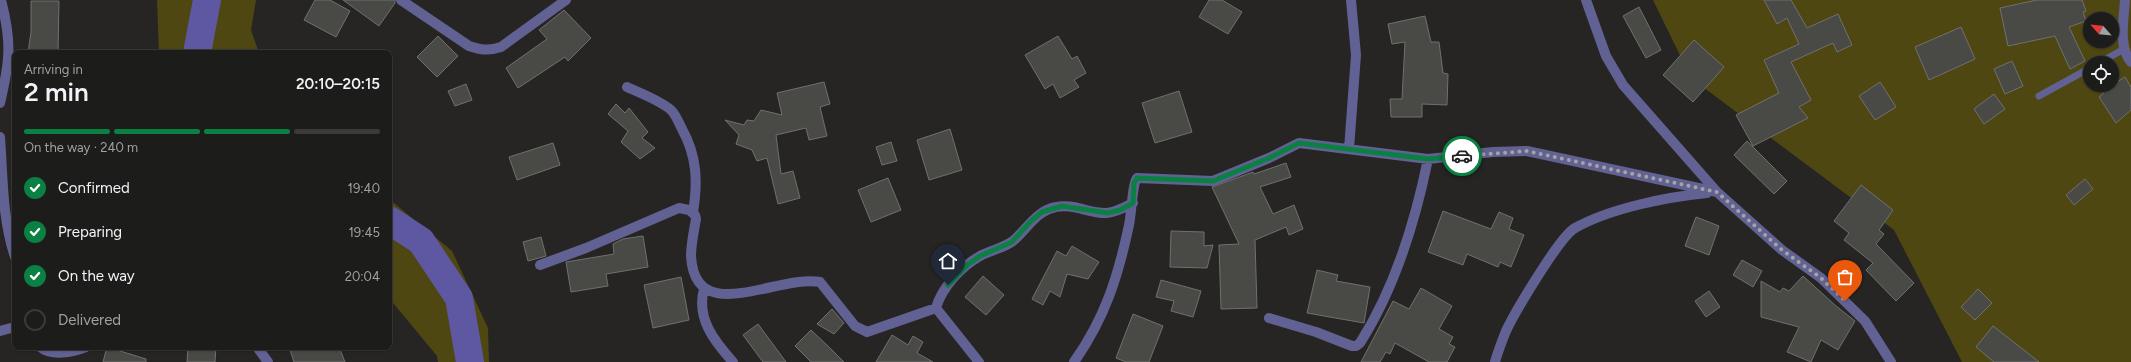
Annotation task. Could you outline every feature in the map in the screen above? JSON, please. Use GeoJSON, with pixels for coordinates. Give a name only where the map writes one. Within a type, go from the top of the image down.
{"type":"FeatureCollection","features":[{"type":"Feature","properties":{"kind":"street"},"geometry":{"type":"LineString","coordinates":[[0,103],[7,75],[10,44],[7,21],[1,0]]}},
{"type":"Feature","properties":{"kind":"street"},"geometry":{"type":"LineString","coordinates":[[401,0],[469,46],[482,50],[492,50],[501,47],[566,0]]}},
{"type":"Feature","properties":{"kind":"street"},"geometry":{"type":"LineString","coordinates":[[1349,149],[1356,55],[1351,0]]}},
{"type":"Feature","properties":{"kind":"street"},"geometry":{"type":"LineString","coordinates":[[1586,0],[1606,56],[1623,85],[1717,192],[1782,250],[1821,278],[1845,301],[1865,322],[1891,362]]}},
{"type":"Feature","properties":{"kind":"street"},"geometry":{"type":"LineString","coordinates":[[2125,0],[2124,49],[2131,62]]}},
{"type":"Feature","properties":{"kind":"street"},"geometry":{"type":"LineString","coordinates":[[627,88],[659,103],[672,111],[691,145],[695,163],[696,192],[693,212],[696,219],[691,255],[694,272],[698,282],[704,289],[713,294],[732,293],[787,284],[820,282],[824,284],[855,326],[868,332],[936,308]]}},
{"type":"Feature","properties":{"kind":"street"},"geometry":{"type":"LineString","coordinates":[[0,137],[4,207],[9,240],[12,248]]}},
{"type":"Feature","properties":{"kind":"street"},"geometry":{"type":"LineString","coordinates":[[1074,362],[1105,311],[1122,255],[1133,203],[1134,183],[1137,178],[1213,181],[1269,158],[1299,143],[1428,159],[1493,152],[1527,151],[1717,192]]}},
{"type":"Feature","properties":{"kind":"street"},"geometry":{"type":"LineString","coordinates":[[1269,318],[1316,332],[1352,346],[1356,346],[1360,343],[1389,286],[1407,242],[1419,204],[1428,159]]}},
{"type":"Feature","properties":{"kind":"street"},"geometry":{"type":"LineString","coordinates":[[1495,362],[1506,330],[1517,310],[1563,240],[1574,228],[1637,205],[1681,196],[1717,192]]}},
{"type":"Feature","properties":{"kind":"street"},"geometry":{"type":"LineString","coordinates":[[936,308],[940,295],[966,266],[980,256],[1012,242],[1031,221],[1042,212],[1062,206],[1108,213],[1120,210],[1133,203]]}},
{"type":"Feature","properties":{"kind":"street"},"geometry":{"type":"LineString","coordinates":[[540,265],[586,248],[679,208],[693,212]]}},
{"type":"Feature","properties":{"kind":"street"},"geometry":{"type":"LineString","coordinates":[[704,289],[701,306],[705,324],[733,362]]}},
{"type":"Feature","properties":{"kind":"street"},"geometry":{"type":"LineString","coordinates":[[936,308],[979,362]]}},
{"type":"Feature","properties":{"kind":"street"},"geometry":{"type":"LineString","coordinates":[[0,331],[12,328]]}},
{"type":"Feature","properties":{"kind":"street"},"geometry":{"type":"LineString","coordinates":[[47,350],[51,352],[63,352],[72,350]]}},
{"type":"Feature","properties":{"kind":"street"},"geometry":{"type":"LineString","coordinates":[[259,350],[268,362]]}},
{"type":"Feature","properties":{"kind":"lane"},"geometry":{"type":"LineString","coordinates":[[2112,56],[2124,49]]}},
{"type":"Feature","properties":{"kind":"lane"},"geometry":{"type":"LineString","coordinates":[[2039,96],[2083,72]]}},
{"type":"Feature","properties":{"kind":"shaded area"},"geometry":{"type":"Polygon","coordinates":[[[157,0],[256,0],[251,30],[258,50],[159,50],[157,0]]]}},
{"type":"Feature","properties":{"kind":"shaded area"},"geometry":{"type":"Polygon","coordinates":[[[1653,0],[2131,0],[2131,362],[1962,362],[1894,230],[1691,78],[1653,0]]]}},
{"type":"Feature","properties":{"kind":"shaded area"},"geometry":{"type":"Polygon","coordinates":[[[392,201],[452,251],[488,328],[489,362],[438,362],[437,356],[392,302],[392,201]]]}},
{"type":"Feature","properties":{"kind":"building"},"geometry":{"type":"Polygon","coordinates":[[[315,0],[330,0],[350,11],[336,37],[304,20],[315,0]]]}},
{"type":"Feature","properties":{"kind":"building"},"geometry":{"type":"Polygon","coordinates":[[[343,0],[395,0],[395,3],[379,26],[343,0]]]}},
{"type":"Feature","properties":{"kind":"building"},"geometry":{"type":"Polygon","coordinates":[[[1209,0],[1222,0],[1242,12],[1228,34],[1199,17],[1209,0]]]}},
{"type":"Feature","properties":{"kind":"building"},"geometry":{"type":"Polygon","coordinates":[[[1764,0],[1791,0],[1807,28],[1838,14],[1852,45],[1837,52],[1833,43],[1791,62],[1811,100],[1799,107],[1808,118],[1753,146],[1736,115],[1779,93],[1764,60],[1799,44],[1787,18],[1777,24],[1764,0]]]}},
{"type":"Feature","properties":{"kind":"building"},"geometry":{"type":"Polygon","coordinates":[[[2037,0],[2082,0],[2086,11],[2083,12],[2083,22],[2069,27],[2083,57],[2083,62],[2070,69],[2055,36],[2008,46],[2000,8],[2037,0]]]}},
{"type":"Feature","properties":{"kind":"building"},"geometry":{"type":"Polygon","coordinates":[[[31,1],[59,1],[58,50],[28,50],[31,32],[31,1]]]}},
{"type":"Feature","properties":{"kind":"building"},"geometry":{"type":"Polygon","coordinates":[[[1639,7],[1661,50],[1646,58],[1623,16],[1639,7]]]}},
{"type":"Feature","properties":{"kind":"building"},"geometry":{"type":"Polygon","coordinates":[[[564,10],[591,38],[568,61],[565,57],[518,88],[506,68],[547,39],[539,30],[564,10]]]}},
{"type":"Feature","properties":{"kind":"building"},"geometry":{"type":"Polygon","coordinates":[[[1425,16],[1431,42],[1439,42],[1443,73],[1448,74],[1447,105],[1422,104],[1422,117],[1391,117],[1390,99],[1402,99],[1405,42],[1392,44],[1388,24],[1425,16]]]}},
{"type":"Feature","properties":{"kind":"building"},"geometry":{"type":"Polygon","coordinates":[[[1961,27],[1975,59],[1929,80],[1915,47],[1961,27]]]}},
{"type":"Feature","properties":{"kind":"building"},"geometry":{"type":"Polygon","coordinates":[[[438,36],[458,56],[437,77],[417,57],[438,36]]]}},
{"type":"Feature","properties":{"kind":"building"},"geometry":{"type":"Polygon","coordinates":[[[1058,36],[1072,59],[1077,56],[1086,73],[1074,80],[1079,87],[1060,98],[1053,84],[1045,89],[1025,55],[1058,36]]]}},
{"type":"Feature","properties":{"kind":"building"},"geometry":{"type":"Polygon","coordinates":[[[1694,40],[1724,67],[1693,102],[1663,75],[1694,40]]]}},
{"type":"Feature","properties":{"kind":"building"},"geometry":{"type":"Polygon","coordinates":[[[2012,61],[2023,86],[2005,94],[1994,69],[2012,61]]]}},
{"type":"Feature","properties":{"kind":"building"},"geometry":{"type":"Polygon","coordinates":[[[2125,77],[2131,87],[2131,110],[2116,123],[2099,97],[2104,92],[2119,92],[2119,81],[2125,77]]]}},
{"type":"Feature","properties":{"kind":"building"},"geometry":{"type":"Polygon","coordinates":[[[824,82],[830,104],[820,107],[827,136],[809,140],[806,128],[776,135],[781,174],[793,171],[800,198],[778,204],[767,158],[757,161],[752,150],[736,144],[739,135],[725,120],[744,125],[747,120],[754,121],[761,110],[782,115],[777,93],[824,82]]]}},
{"type":"Feature","properties":{"kind":"building"},"geometry":{"type":"Polygon","coordinates":[[[1880,82],[1896,107],[1875,120],[1859,96],[1880,82]]]}},
{"type":"Feature","properties":{"kind":"building"},"geometry":{"type":"Polygon","coordinates":[[[466,84],[472,100],[455,106],[448,91],[466,84]]]}},
{"type":"Feature","properties":{"kind":"building"},"geometry":{"type":"Polygon","coordinates":[[[1179,91],[1192,132],[1155,143],[1142,103],[1179,91]]]}},
{"type":"Feature","properties":{"kind":"building"},"geometry":{"type":"Polygon","coordinates":[[[1994,94],[2005,109],[1984,124],[1974,109],[1994,94]]]}},
{"type":"Feature","properties":{"kind":"building"},"geometry":{"type":"Polygon","coordinates":[[[616,104],[625,113],[629,108],[648,132],[642,138],[655,148],[640,159],[621,142],[628,131],[608,114],[616,104]]]}},
{"type":"Feature","properties":{"kind":"building"},"geometry":{"type":"Polygon","coordinates":[[[950,129],[962,170],[929,180],[917,140],[950,129]]]}},
{"type":"Feature","properties":{"kind":"building"},"geometry":{"type":"Polygon","coordinates":[[[1747,141],[1787,181],[1774,194],[1734,155],[1747,141]]]}},
{"type":"Feature","properties":{"kind":"building"},"geometry":{"type":"Polygon","coordinates":[[[891,142],[897,161],[882,165],[876,147],[891,142]]]}},
{"type":"Feature","properties":{"kind":"building"},"geometry":{"type":"Polygon","coordinates":[[[553,143],[560,165],[517,180],[509,157],[553,143]]]}},
{"type":"Feature","properties":{"kind":"building"},"geometry":{"type":"Polygon","coordinates":[[[1286,163],[1291,177],[1260,187],[1273,214],[1294,205],[1303,229],[1289,235],[1286,227],[1255,240],[1257,308],[1221,309],[1219,245],[1239,244],[1212,187],[1253,172],[1254,174],[1286,163]]]}},
{"type":"Feature","properties":{"kind":"building"},"geometry":{"type":"Polygon","coordinates":[[[888,178],[901,210],[871,222],[858,190],[888,178]]]}},
{"type":"Feature","properties":{"kind":"building"},"geometry":{"type":"Polygon","coordinates":[[[2085,179],[2093,189],[2074,205],[2066,195],[2085,179]]]}},
{"type":"Feature","properties":{"kind":"building"},"geometry":{"type":"Polygon","coordinates":[[[1861,185],[1893,210],[1879,230],[1884,234],[1876,244],[1914,283],[1896,301],[1866,270],[1873,263],[1844,240],[1849,233],[1834,221],[1861,185]]]}},
{"type":"Feature","properties":{"kind":"building"},"geometry":{"type":"Polygon","coordinates":[[[1443,211],[1491,229],[1499,212],[1513,218],[1509,229],[1524,235],[1511,267],[1500,262],[1498,267],[1467,254],[1463,265],[1428,252],[1443,211]]]}},
{"type":"Feature","properties":{"kind":"building"},"geometry":{"type":"Polygon","coordinates":[[[1696,217],[1719,226],[1709,255],[1685,246],[1696,217]]]}},
{"type":"Feature","properties":{"kind":"building"},"geometry":{"type":"Polygon","coordinates":[[[1171,231],[1204,232],[1204,246],[1213,245],[1207,268],[1170,267],[1171,231]]]}},
{"type":"Feature","properties":{"kind":"building"},"geometry":{"type":"Polygon","coordinates":[[[643,236],[648,267],[606,274],[608,286],[571,292],[566,262],[614,254],[613,244],[623,239],[643,236]]]}},
{"type":"Feature","properties":{"kind":"building"},"geometry":{"type":"Polygon","coordinates":[[[541,237],[546,256],[528,261],[523,242],[541,237]]]}},
{"type":"Feature","properties":{"kind":"building"},"geometry":{"type":"Polygon","coordinates":[[[1072,246],[1099,262],[1088,279],[1067,274],[1060,297],[1050,291],[1043,305],[1032,299],[1057,251],[1066,256],[1072,246]]]}},
{"type":"Feature","properties":{"kind":"building"},"geometry":{"type":"Polygon","coordinates":[[[1742,260],[1762,271],[1753,287],[1733,275],[1742,260]]]}},
{"type":"Feature","properties":{"kind":"building"},"geometry":{"type":"Polygon","coordinates":[[[1317,270],[1338,275],[1336,281],[1370,287],[1364,323],[1307,313],[1317,270]]]}},
{"type":"Feature","properties":{"kind":"building"},"geometry":{"type":"Polygon","coordinates":[[[983,276],[1004,295],[986,315],[965,297],[983,276]]]}},
{"type":"Feature","properties":{"kind":"building"},"geometry":{"type":"Polygon","coordinates":[[[1803,276],[1855,321],[1838,350],[1821,340],[1811,362],[1787,352],[1799,327],[1761,317],[1761,281],[1780,292],[1783,288],[1789,291],[1803,276]]]}},
{"type":"Feature","properties":{"kind":"building"},"geometry":{"type":"Polygon","coordinates":[[[681,277],[689,320],[653,328],[644,285],[681,277]]]}},
{"type":"Feature","properties":{"kind":"building"},"geometry":{"type":"Polygon","coordinates":[[[1161,280],[1201,291],[1193,317],[1171,311],[1174,301],[1156,297],[1161,280]]]}},
{"type":"Feature","properties":{"kind":"building"},"geometry":{"type":"Polygon","coordinates":[[[1421,288],[1452,306],[1439,329],[1453,337],[1449,344],[1455,347],[1447,362],[1429,362],[1395,343],[1390,354],[1386,352],[1380,362],[1361,362],[1393,301],[1409,309],[1421,288]]]}},
{"type":"Feature","properties":{"kind":"building"},"geometry":{"type":"Polygon","coordinates":[[[1978,289],[1992,303],[1975,320],[1961,307],[1978,289]]]}},
{"type":"Feature","properties":{"kind":"building"},"geometry":{"type":"Polygon","coordinates":[[[1709,291],[1720,307],[1706,317],[1695,301],[1709,291]]]}},
{"type":"Feature","properties":{"kind":"building"},"geometry":{"type":"Polygon","coordinates":[[[832,309],[844,323],[834,334],[817,324],[832,309]]]}},
{"type":"Feature","properties":{"kind":"building"},"geometry":{"type":"Polygon","coordinates":[[[1133,314],[1163,326],[1149,362],[1126,362],[1116,358],[1133,314]]]}},
{"type":"Feature","properties":{"kind":"building"},"geometry":{"type":"Polygon","coordinates":[[[758,324],[786,362],[763,362],[743,335],[758,324]]]}},
{"type":"Feature","properties":{"kind":"building"},"geometry":{"type":"Polygon","coordinates":[[[1993,326],[2039,362],[1994,362],[1976,347],[1993,326]]]}},
{"type":"Feature","properties":{"kind":"building"},"geometry":{"type":"Polygon","coordinates":[[[811,330],[844,362],[811,362],[795,346],[811,330]]]}},
{"type":"Feature","properties":{"kind":"building"},"geometry":{"type":"Polygon","coordinates":[[[892,335],[908,345],[913,336],[923,342],[917,353],[933,362],[876,362],[892,335]]]}},
{"type":"Feature","properties":{"kind":"building"},"geometry":{"type":"Polygon","coordinates":[[[106,350],[117,350],[146,359],[146,362],[103,362],[106,350]]]}},
{"type":"Feature","properties":{"kind":"building"},"geometry":{"type":"Polygon","coordinates":[[[188,350],[216,350],[215,362],[187,362],[188,350]]]}},
{"type":"Feature","properties":{"kind":"building"},"geometry":{"type":"Polygon","coordinates":[[[290,350],[340,350],[345,362],[294,362],[290,350]]]}},
{"type":"Feature","properties":{"kind":"waterway"},"geometry":{"type":"LineString","coordinates":[[198,50],[207,0]]}},
{"type":"Feature","properties":{"kind":"waterway"},"geometry":{"type":"LineString","coordinates":[[392,222],[421,241],[459,298],[470,362]]}},
{"type":"Feature","properties":{"kind":"way so far"},"geometry":{"type":"LineString","coordinates":[[1462,156],[1493,152],[1527,151],[1618,172],[1717,192],[1782,250],[1821,278],[1845,301]]}},
{"type":"Feature","properties":{"kind":"route"},"geometry":{"type":"LineString","coordinates":[[948,285],[966,266],[980,256],[1012,242],[1031,221],[1042,212],[1062,206],[1108,213],[1120,210],[1133,203],[1134,180],[1137,178],[1171,178],[1193,182],[1213,181],[1269,158],[1299,143],[1428,159],[1462,156]]}}]}
